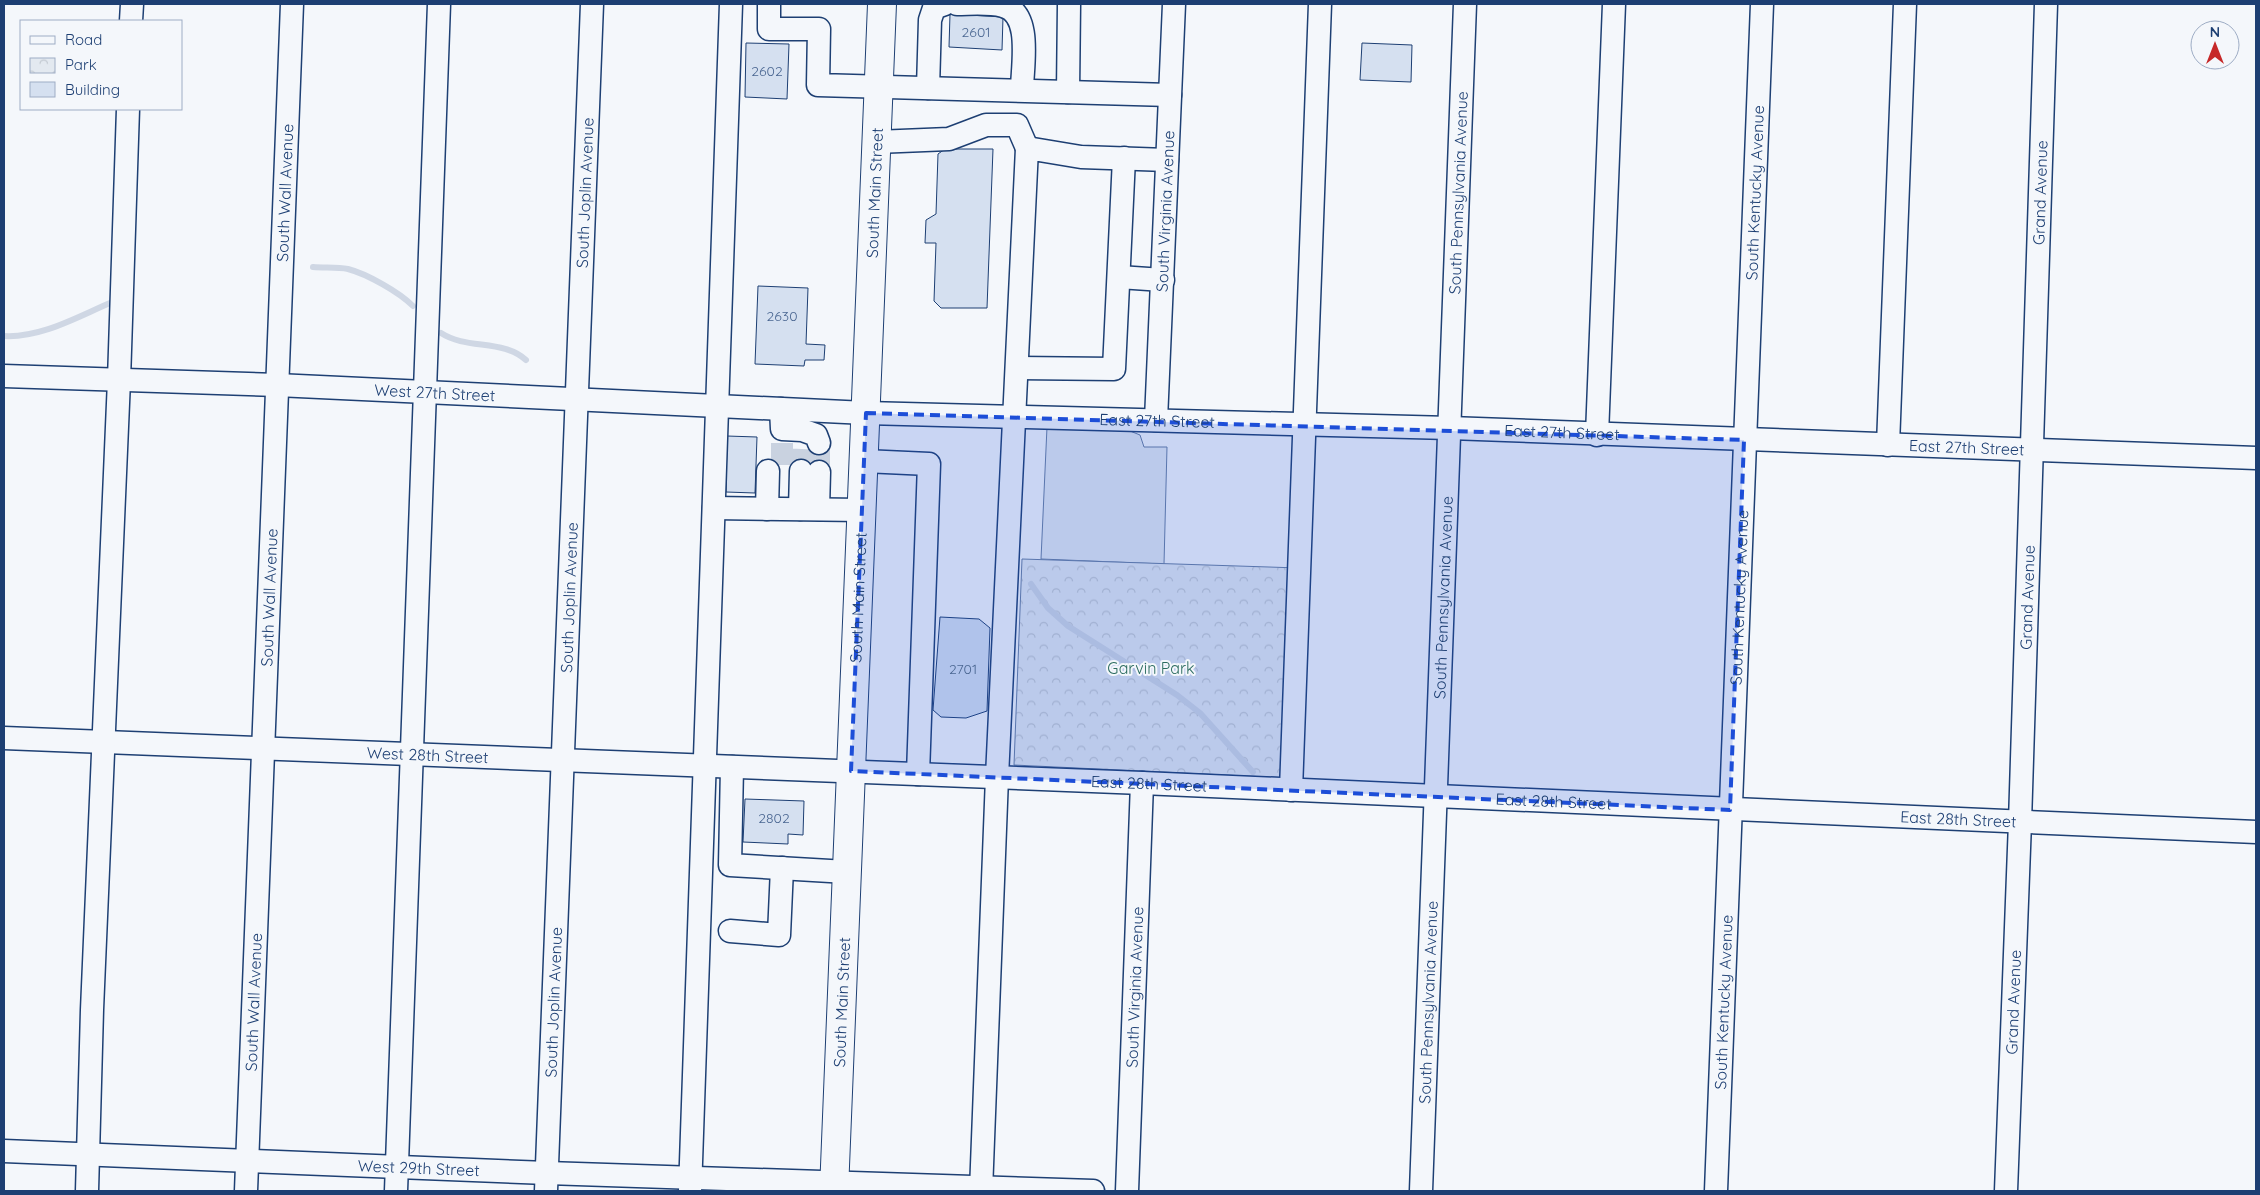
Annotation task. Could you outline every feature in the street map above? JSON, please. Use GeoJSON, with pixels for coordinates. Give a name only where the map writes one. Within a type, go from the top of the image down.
{"type":"FeatureCollection","features":[{"type":"Feature","properties":{"kind":"main road","name":"South Main Street"},"geometry":{"type":"LineString","coordinates":[[834,1187],[882,4]]}},
{"type":"Feature","properties":{"kind":"street"},"geometry":{"type":"LineString","coordinates":[[131,20],[132,4]]}},
{"type":"Feature","properties":{"kind":"street","name":"South Wall Avenue"},"geometry":{"type":"LineString","coordinates":[[246,1191],[292,4]]}},
{"type":"Feature","properties":{"kind":"street"},"geometry":{"type":"LineString","coordinates":[[396,1191],[439,4]]}},
{"type":"Feature","properties":{"kind":"street","name":"South Joplin Avenue"},"geometry":{"type":"LineString","coordinates":[[546,1182],[592,4]]}},
{"type":"Feature","properties":{"kind":"street"},"geometry":{"type":"LineString","coordinates":[[691,1185],[731,4]]}},
{"type":"Feature","properties":{"kind":"street"},"geometry":{"type":"LineString","coordinates":[[769,4],[768,29],[819,29],[818,84],[1170,95]]}},
{"type":"Feature","properties":{"kind":"street"},"geometry":{"type":"LineString","coordinates":[[928,88],[930,20],[934,8],[945,4]]}},
{"type":"Feature","properties":{"kind":"street"},"geometry":{"type":"LineString","coordinates":[[956,4],[1003,6],[1017,14],[1023,27],[1022,90]]}},
{"type":"Feature","properties":{"kind":"street"},"geometry":{"type":"LineString","coordinates":[[1068,92],[1069,4]]}},
{"type":"Feature","properties":{"kind":"street","name":"South Virginia Avenue"},"geometry":{"type":"LineString","coordinates":[[1156,420],[1174,4]]}},
{"type":"Feature","properties":{"kind":"street"},"geometry":{"type":"LineString","coordinates":[[1291,790],[1320,4]]}},
{"type":"Feature","properties":{"kind":"street","name":"South Pennsylvania Avenue"},"geometry":{"type":"LineString","coordinates":[[1421,1191],[1466,4]]}},
{"type":"Feature","properties":{"kind":"street"},"geometry":{"type":"LineString","coordinates":[[1597,435],[1614,4]]}},
{"type":"Feature","properties":{"kind":"street","name":"South Kentucky Avenue"},"geometry":{"type":"LineString","coordinates":[[1716,1191],[1762,4]]}},
{"type":"Feature","properties":{"kind":"street"},"geometry":{"type":"LineString","coordinates":[[1888,445],[1905,4]]}},
{"type":"Feature","properties":{"kind":"street","name":"Grand Avenue"},"geometry":{"type":"LineString","coordinates":[[2006,1191],[2020,822],[2046,4]]}},
{"type":"Feature","properties":{"kind":"street"},"geometry":{"type":"LineString","coordinates":[[87,1191],[128,110]]}},
{"type":"Feature","properties":{"kind":"street"},"geometry":{"type":"LineString","coordinates":[[876,142],[949,139],[986,125],[1016,125],[1027,148],[1016,416],[997,778],[981,1190]]}},
{"type":"Feature","properties":{"kind":"street"},"geometry":{"type":"LineString","coordinates":[[1027,148],[1081,157],[1167,160]]}},
{"type":"Feature","properties":{"kind":"street"},"geometry":{"type":"LineString","coordinates":[[1018,368],[1114,369],[1124,158]]}},
{"type":"Feature","properties":{"kind":"street"},"geometry":{"type":"LineString","coordinates":[[1119,277],[1163,280]]}},
{"type":"Feature","properties":{"kind":"street","name":"West 27th Street"},"geometry":{"type":"LineString","coordinates":[[4,376],[277,385],[718,406],[791,434],[866,412]]}},
{"type":"Feature","properties":{"kind":"street","name":"East 27th Street"},"geometry":{"type":"LineString","coordinates":[[866,412],[1450,428],[1597,435],[2256,458]]}},
{"type":"Feature","properties":{"kind":"street"},"geometry":{"type":"LineString","coordinates":[[864,461],[929,464],[918,774]]}},
{"type":"Feature","properties":{"kind":"street"},"geometry":{"type":"LineString","coordinates":[[792,509],[792,471],[792,509]]}},
{"type":"Feature","properties":{"kind":"street"},"geometry":{"type":"LineString","coordinates":[[714,508],[862,510]]}},
{"type":"Feature","properties":{"kind":"street","name":"West 28th Street"},"geometry":{"type":"LineString","coordinates":[[4,738],[851,772]]}},
{"type":"Feature","properties":{"kind":"street"},"geometry":{"type":"LineString","coordinates":[[732,767],[730,865],[847,872]]}},
{"type":"Feature","properties":{"kind":"street","name":"East 28th Street"},"geometry":{"type":"LineString","coordinates":[[851,772],[2256,832]]}},
{"type":"Feature","properties":{"kind":"street","name":"South Virginia Avenue"},"geometry":{"type":"LineString","coordinates":[[1126,1191],[1142,784]]}},
{"type":"Feature","properties":{"kind":"street"},"geometry":{"type":"LineString","coordinates":[[730,931],[779,935],[782,868]]}},
{"type":"Feature","properties":{"kind":"street","name":"West 29th Street"},"geometry":{"type":"LineString","coordinates":[[4,1151],[397,1168],[546,1182],[1094,1191]]}},
{"type":"Feature","properties":{"kind":"highlighted area"},"geometry":{"type":"Polygon","coordinates":[[[866,413],[1744,440],[1730,810],[851,771],[866,413]]]}},
{"type":"Feature","properties":{"kind":"green space"},"geometry":{"type":"Polygon","coordinates":[[[1047,427],[1130,431],[1140,435],[1144,447],[1167,447],[1164,564],[1041,559],[1047,427]]]}},
{"type":"Feature","properties":{"kind":"green space","name":"Garvin Park"},"geometry":{"type":"Polygon","coordinates":[[[1022,559],[1299,568],[1288,778],[1014,765],[1022,559]]]}},
{"type":"Feature","properties":{"kind":"building"},"geometry":{"type":"Polygon","coordinates":[[[950,14],[1003,17],[1002,50],[949,47],[950,14]]]}},
{"type":"Feature","properties":{"kind":"building"},"geometry":{"type":"Polygon","coordinates":[[[746,43],[789,44],[787,99],[745,97],[746,43]]]}},
{"type":"Feature","properties":{"kind":"building"},"geometry":{"type":"Polygon","coordinates":[[[1362,43],[1412,45],[1411,82],[1360,80],[1362,43]]]}},
{"type":"Feature","properties":{"kind":"building"},"geometry":{"type":"Polygon","coordinates":[[[945,149],[993,149],[987,308],[941,308],[934,301],[936,243],[925,243],[926,220],[936,214],[938,154],[945,149]]]}},
{"type":"Feature","properties":{"kind":"building"},"geometry":{"type":"Polygon","coordinates":[[[758,286],[808,288],[806,344],[825,345],[824,360],[805,360],[804,366],[755,364],[758,286]]]}},
{"type":"Feature","properties":{"kind":"building"},"geometry":{"type":"Polygon","coordinates":[[[727,436],[757,437],[755,493],[726,492],[727,436]]]}},
{"type":"Feature","properties":{"kind":"building"},"geometry":{"type":"Polygon","coordinates":[[[940,617],[979,619],[990,628],[987,711],[966,718],[941,717],[933,710],[940,617]]]}},
{"type":"Feature","properties":{"kind":"building"},"geometry":{"type":"Polygon","coordinates":[[[745,799],[804,801],[803,835],[788,834],[788,844],[743,842],[745,799]]]}},
{"type":"Feature","properties":{"kind":"waterway"},"geometry":{"type":"LineString","coordinates":[[313,267],[344,268],[356,271],[391,289],[413,306]]}},
{"type":"Feature","properties":{"kind":"waterway"},"geometry":{"type":"LineString","coordinates":[[4,336],[32,334],[58,326],[110,303]]}},
{"type":"Feature","properties":{"kind":"waterway"},"geometry":{"type":"LineString","coordinates":[[441,333],[462,341],[507,349],[526,360]]}},
{"type":"Feature","properties":{"kind":"waterway"},"geometry":{"type":"LineString","coordinates":[[1031,584],[1048,608],[1068,626],[1177,695],[1200,713],[1253,772]]}},
{"type":"Feature","properties":{"kind":"tunnel"},"geometry":{"type":"LineString","coordinates":[[782,443],[782,471]]}},
{"type":"Feature","properties":{"kind":"tunnel"},"geometry":{"type":"LineString","coordinates":[[801,471],[802,443]]}},
{"type":"Feature","properties":{"kind":"tunnel"},"geometry":{"type":"LineString","coordinates":[[819,443],[819,472]]}}]}
